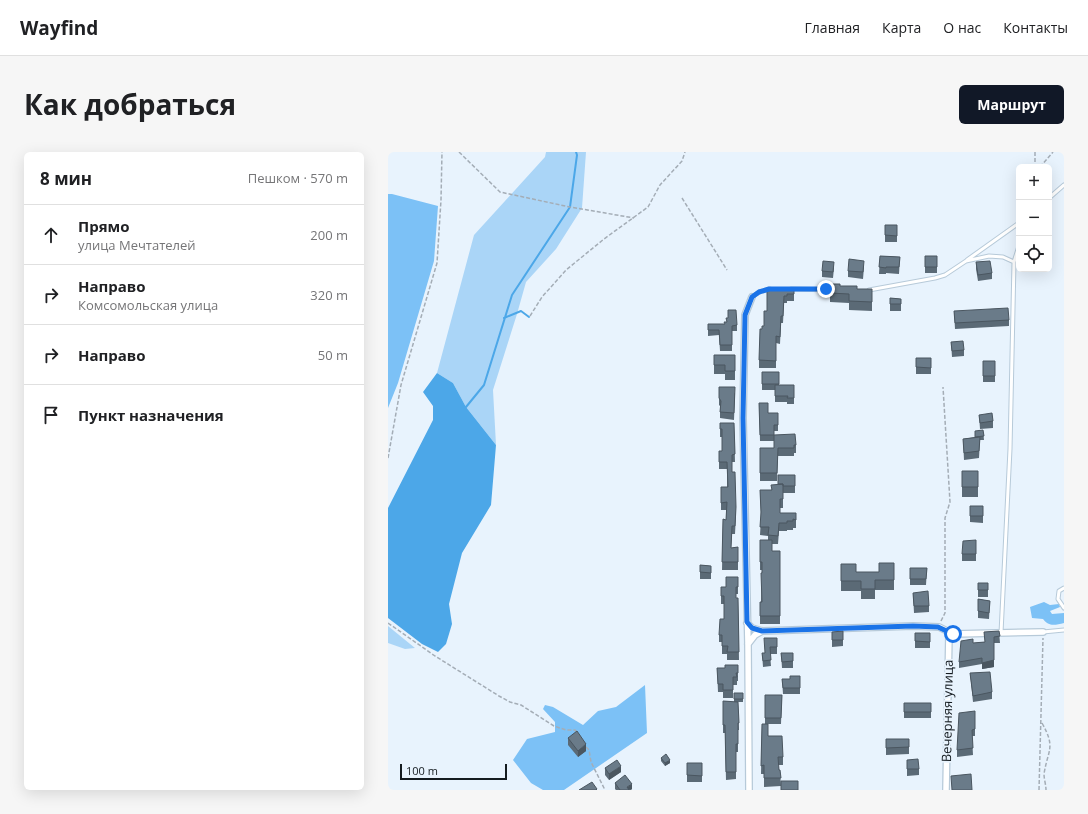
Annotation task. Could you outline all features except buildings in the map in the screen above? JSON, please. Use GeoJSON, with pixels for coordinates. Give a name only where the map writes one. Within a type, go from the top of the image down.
{"type":"FeatureCollection","features":[{"type":"Feature","properties":{"kind":"street"},"geometry":{"type":"LineString","coordinates":[[749,790],[748,644],[743,418],[745,315],[752,297]]}},
{"type":"Feature","properties":{"kind":"street"},"geometry":{"type":"LineString","coordinates":[[747,622],[752,628],[762,631],[913,626],[938,627],[953,634],[1043,632]]}},
{"type":"Feature","properties":{"kind":"street"},"geometry":{"type":"LineString","coordinates":[[748,644],[755,635],[762,631]]}},
{"type":"Feature","properties":{"kind":"street","name":"Вечерняя улица"},"geometry":{"type":"LineString","coordinates":[[946,790],[949,632]]}},
{"type":"Feature","properties":{"kind":"lane"},"geometry":{"type":"LineString","coordinates":[[1052,195],[1064,185]]}},
{"type":"Feature","properties":{"kind":"lane"},"geometry":{"type":"LineString","coordinates":[[867,290],[945,275],[1016,225]]}},
{"type":"Feature","properties":{"kind":"lane"},"geometry":{"type":"LineString","coordinates":[[966,261],[989,256],[1003,257],[1014,262]]}},
{"type":"Feature","properties":{"kind":"lane"},"geometry":{"type":"LineString","coordinates":[[1001,633],[1010,449],[1014,262],[1016,256]]}},
{"type":"Feature","properties":{"kind":"lane"},"geometry":{"type":"LineString","coordinates":[[752,297],[759,292],[769,289],[776,289]]}},
{"type":"Feature","properties":{"kind":"lane"},"geometry":{"type":"LineString","coordinates":[[783,289],[839,290]]}},
{"type":"Feature","properties":{"kind":"lane"},"geometry":{"type":"LineString","coordinates":[[1064,588],[1059,591],[1058,599],[1064,608]]}},
{"type":"Feature","properties":{"kind":"lane"},"geometry":{"type":"LineString","coordinates":[[1043,632],[1064,630]]}},
{"type":"Feature","properties":{"kind":"path"},"geometry":{"type":"LineString","coordinates":[[388,458],[401,386],[437,263],[442,200],[442,152]]}},
{"type":"Feature","properties":{"kind":"path"},"geometry":{"type":"LineString","coordinates":[[459,152],[500,192],[570,207],[634,218]]}},
{"type":"Feature","properties":{"kind":"path"},"geometry":{"type":"LineString","coordinates":[[530,316],[542,297],[566,270],[604,239],[648,207],[660,184],[682,161],[685,152]]}},
{"type":"Feature","properties":{"kind":"path"},"geometry":{"type":"LineString","coordinates":[[1035,152],[1035,164]]}},
{"type":"Feature","properties":{"kind":"path"},"geometry":{"type":"LineString","coordinates":[[1043,164],[1053,152]]}},
{"type":"Feature","properties":{"kind":"path"},"geometry":{"type":"LineString","coordinates":[[682,198],[728,270]]}},
{"type":"Feature","properties":{"kind":"path"},"geometry":{"type":"LineString","coordinates":[[938,627],[945,613],[945,518],[950,502],[943,387]]}},
{"type":"Feature","properties":{"kind":"path"},"geometry":{"type":"LineString","coordinates":[[388,623],[435,656],[510,702],[522,704],[554,726],[566,730],[575,730],[581,738]]}},
{"type":"Feature","properties":{"kind":"path"},"geometry":{"type":"LineString","coordinates":[[1040,790],[1043,632]]}},
{"type":"Feature","properties":{"kind":"path"},"geometry":{"type":"LineString","coordinates":[[1042,722],[1049,734],[1051,748],[1044,776],[1046,790]]}},
{"type":"Feature","properties":{"kind":"path"},"geometry":{"type":"LineString","coordinates":[[584,744],[589,750],[591,762],[605,790]]}},
{"type":"Feature","properties":{"kind":"shaded area"},"geometry":{"type":"Polygon","coordinates":[[[546,152],[586,152],[582,208],[556,249],[526,282],[493,390],[496,445],[466,407],[453,383],[437,373],[474,235],[545,157],[546,152]]]}},
{"type":"Feature","properties":{"kind":"shaded area"},"geometry":{"type":"Polygon","coordinates":[[[388,194],[438,206],[434,261],[398,383],[388,408],[388,194]]]}},
{"type":"Feature","properties":{"kind":"shaded area"},"geometry":{"type":"Polygon","coordinates":[[[437,373],[453,383],[466,407],[496,445],[491,505],[462,553],[449,604],[452,624],[446,644],[438,652],[422,644],[388,618],[388,508],[433,420],[433,406],[423,392],[437,373]]]}},
{"type":"Feature","properties":{"kind":"shaded area"},"geometry":{"type":"Polygon","coordinates":[[[1044,602],[1050,605],[1059,604],[1060,607],[1050,611],[1052,614],[1064,613],[1064,623],[1052,625],[1045,622],[1043,619],[1032,618],[1030,607],[1044,602]]]}},
{"type":"Feature","properties":{"kind":"shaded area"},"geometry":{"type":"Polygon","coordinates":[[[388,626],[415,648],[405,649],[388,643],[388,626]]]}},
{"type":"Feature","properties":{"kind":"shaded area"},"geometry":{"type":"Polygon","coordinates":[[[645,685],[647,733],[564,790],[543,790],[531,783],[513,760],[527,739],[555,732],[555,722],[543,709],[545,705],[553,707],[583,725],[598,711],[616,707],[645,685]]]}},
{"type":"Feature","properties":{"kind":"waterway"},"geometry":{"type":"LineString","coordinates":[[466,407],[484,385],[512,295],[570,207],[577,155],[576,152]]}},
{"type":"Feature","properties":{"kind":"waterway"},"geometry":{"type":"LineString","coordinates":[[504,318],[521,311],[529,317]]}},
{"type":"Feature","properties":{"kind":"route"},"geometry":{"type":"LineString","coordinates":[[826,289],[769,289],[759,292],[752,297],[745,315],[743,418],[747,622],[752,628],[762,631],[913,626],[938,627],[953,634]]}}]}
